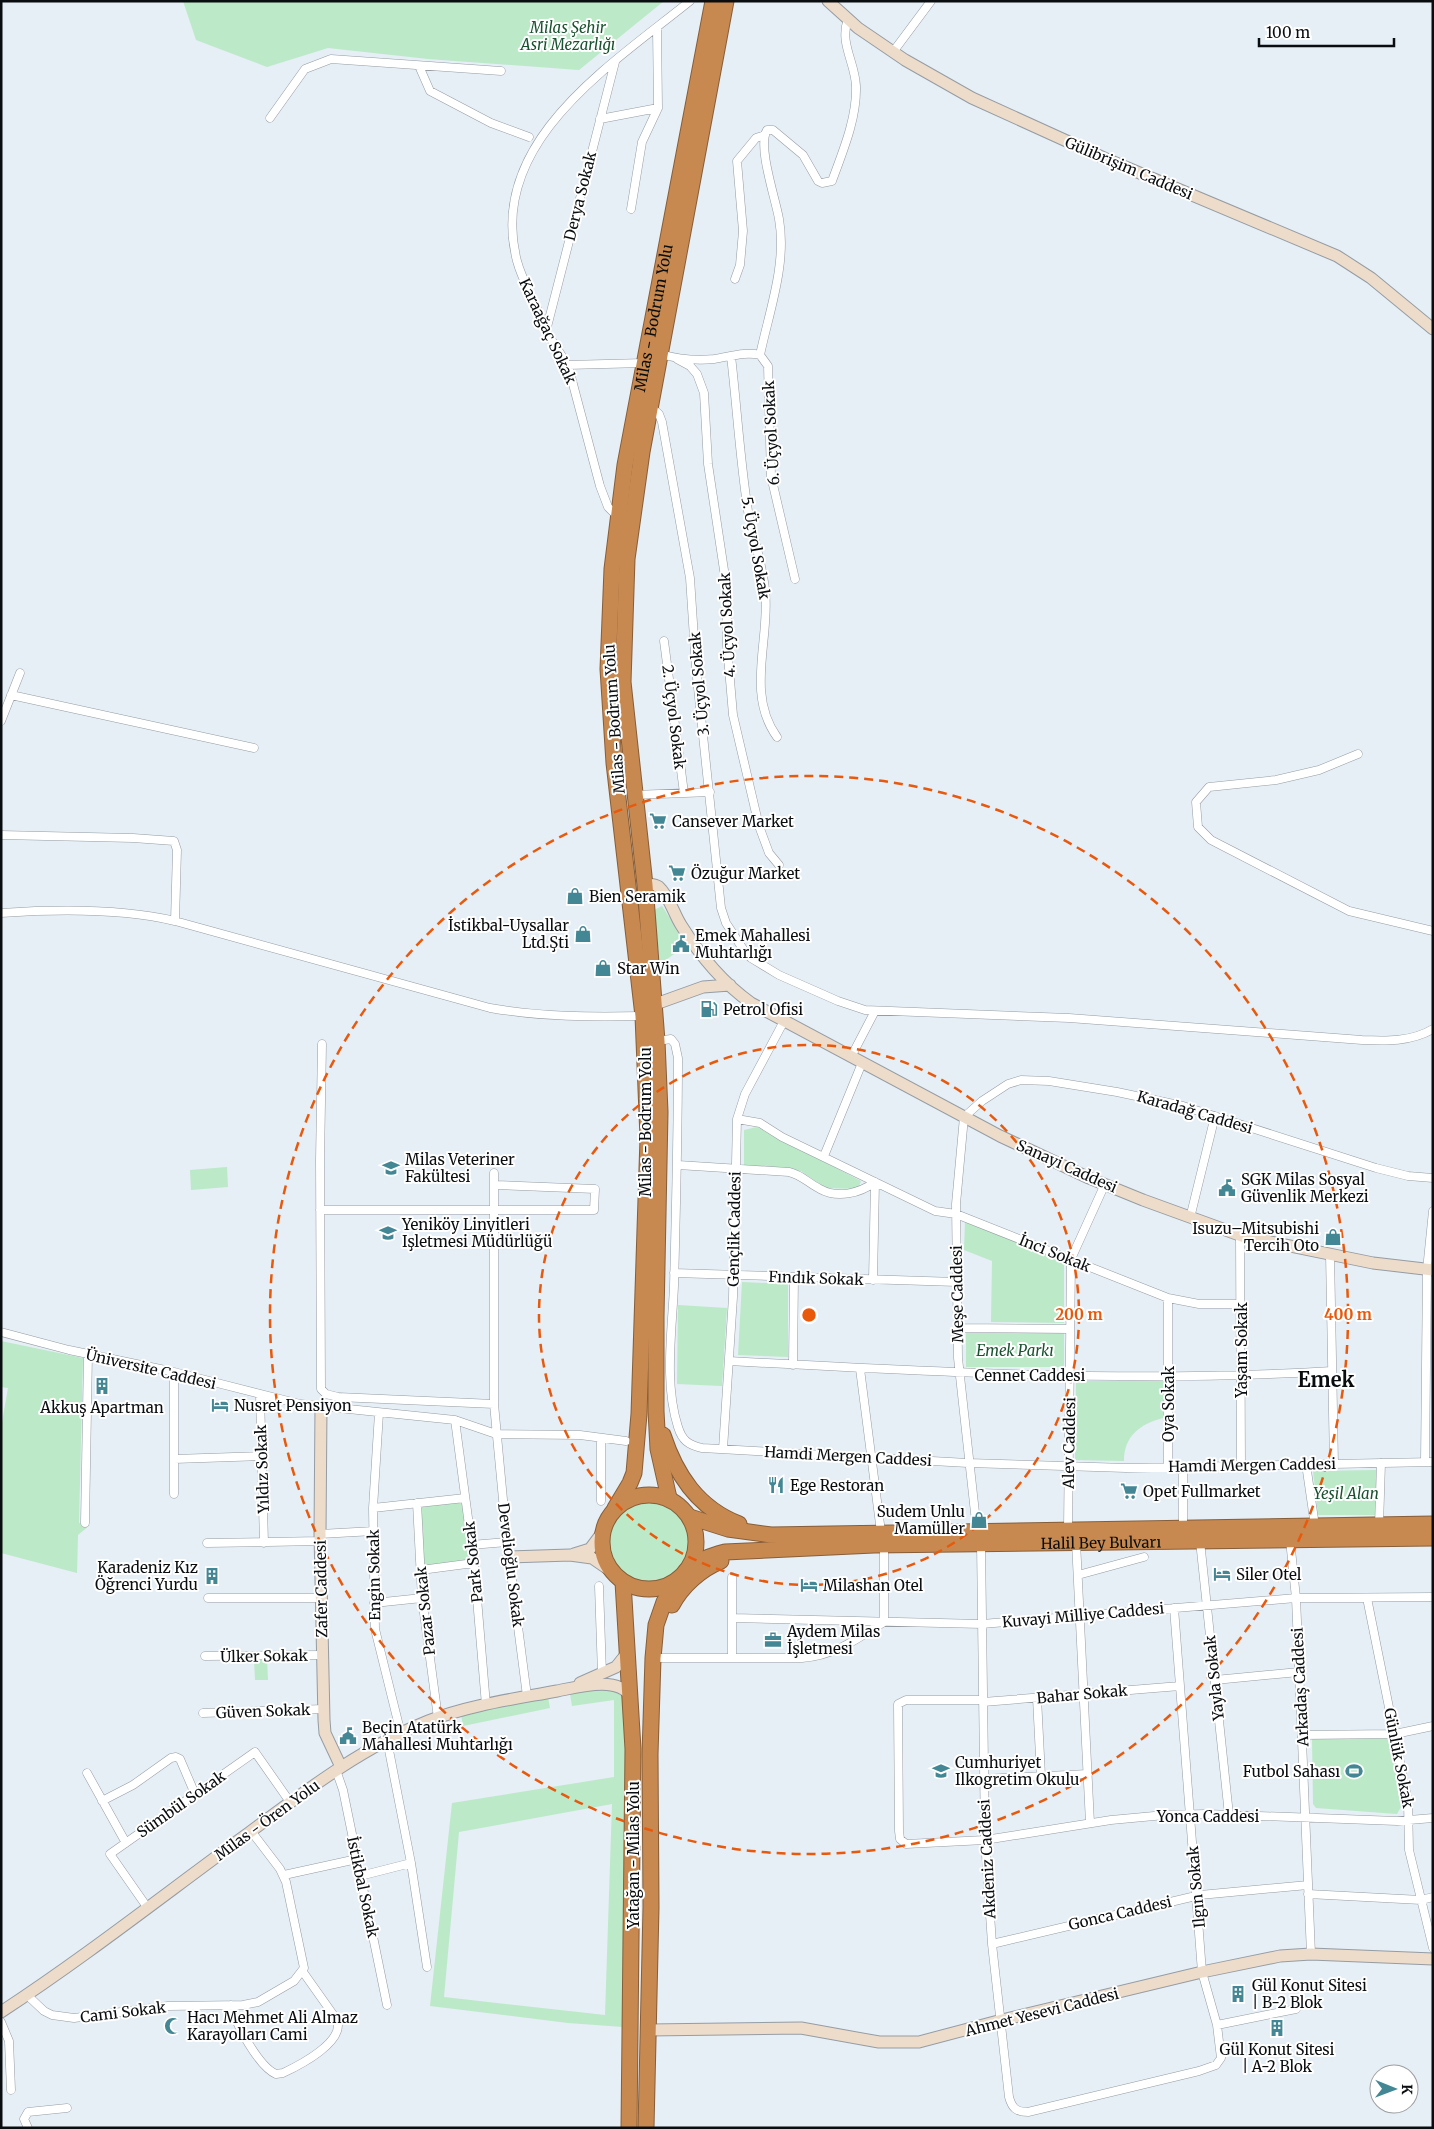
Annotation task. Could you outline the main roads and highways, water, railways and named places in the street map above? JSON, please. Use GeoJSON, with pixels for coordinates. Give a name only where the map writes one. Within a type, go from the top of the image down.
{"type":"FeatureCollection","features":[{"type":"Feature","properties":{"kind":"highway","name":"Milas - Bodrum Yolu"},"geometry":{"type":"LineString","coordinates":[[668,1498],[658,1449],[656,1412],[660,1112],[657,1041],[648,1010],[610,703],[609,611],[617,516],[713,1]]}},
{"type":"Feature","properties":{"kind":"highway","name":"Milas - Bodrum Yolu"},"geometry":{"type":"LineString","coordinates":[[615,1508],[634,1473],[638,1414],[648,1138],[648,1010],[645,885],[624,697],[624,602],[630,523],[726,1]]}},
{"type":"Feature","properties":{"kind":"highway"},"geometry":{"type":"LineString","coordinates":[[656,1412],[673,1464],[693,1494],[722,1516],[772,1535]]}},
{"type":"Feature","properties":{"kind":"highway"},"geometry":{"type":"LineString","coordinates":[[654,1658],[656,1625],[664,1602],[681,1576],[693,1558],[696,1545],[695,1530],[690,1517],[680,1506],[668,1498],[655,1494],[640,1495],[627,1500],[615,1508],[607,1519],[602,1533],[602,1550],[611,1572],[636,1588],[650,1590],[664,1587],[681,1576],[694,1564],[707,1557],[725,1552],[768,1551]]}},
{"type":"Feature","properties":{"kind":"highway"},"geometry":{"type":"LineString","coordinates":[[690,1517],[728,1528],[772,1535]]}},
{"type":"Feature","properties":{"kind":"highway","name":"Halil Bey Bulvarı"},"geometry":{"type":"LineString","coordinates":[[772,1535],[883,1539],[979,1538],[1072,1536],[1183,1528],[1433,1524]]}},
{"type":"Feature","properties":{"kind":"highway","name":"Halil Bey Bulvarı"},"geometry":{"type":"LineString","coordinates":[[1072,1536],[1200,1541],[1433,1538]]}},
{"type":"Feature","properties":{"kind":"highway","name":"Halil Bey Bulvarı"},"geometry":{"type":"LineString","coordinates":[[768,1551],[883,1539]]}},
{"type":"Feature","properties":{"kind":"highway"},"geometry":{"type":"LineString","coordinates":[[654,1658],[667,1614],[677,1596],[692,1580],[709,1566],[728,1558],[768,1551]]}},
{"type":"Feature","properties":{"kind":"highway","name":"Yatağan - Milas Yolu"},"geometry":{"type":"LineString","coordinates":[[624,1582],[631,1697],[633,1807],[629,2128]]}},
{"type":"Feature","properties":{"kind":"highway","name":"Yatağan - Milas Yolu"},"geometry":{"type":"LineString","coordinates":[[646,2128],[649,2030],[650,1754],[654,1658]]}},
{"type":"Feature","properties":{"kind":"place","name":"Cansever Market"},"geometry":{"type":"Point","coordinates":[658,821]}},
{"type":"Feature","properties":{"kind":"place","name":"Özuğur Market"},"geometry":{"type":"Point","coordinates":[677,873]}},
{"type":"Feature","properties":{"kind":"place","name":"Bien Seramik"},"geometry":{"type":"Point","coordinates":[575,896]}},
{"type":"Feature","properties":{"kind":"place","name":"İstikbal-Uysallar Ltd.Şti"},"geometry":{"type":"Point","coordinates":[583,934]}},
{"type":"Feature","properties":{"kind":"place","name":"Emek Mahallesi Muhtarlığı"},"geometry":{"type":"Point","coordinates":[681,944]}},
{"type":"Feature","properties":{"kind":"place","name":"Star Win"},"geometry":{"type":"Point","coordinates":[603,968]}},
{"type":"Feature","properties":{"kind":"place","name":"Petrol Ofisi"},"geometry":{"type":"Point","coordinates":[709,1009]}},
{"type":"Feature","properties":{"kind":"place","name":"Milas Veteriner Fakültesi"},"geometry":{"type":"Point","coordinates":[391,1168]}},
{"type":"Feature","properties":{"kind":"place","name":"SGK Milas Sosyal Güvenlik Merkezi"},"geometry":{"type":"Point","coordinates":[1227,1188]}},
{"type":"Feature","properties":{"kind":"place","name":"Yeniköy Linyitleri Işletmesi Müdürlüğü"},"geometry":{"type":"Point","coordinates":[388,1233]}},
{"type":"Feature","properties":{"kind":"place","name":"Isuzu–Mitsubishi Tercih Oto"},"geometry":{"type":"Point","coordinates":[1333,1237]}},
{"type":"Feature","properties":{"kind":"place","name":"Akkuş Apartman"},"geometry":{"type":"Point","coordinates":[102,1386]}},
{"type":"Feature","properties":{"kind":"place","name":"Nusret Pensiyon"},"geometry":{"type":"Point","coordinates":[220,1405]}},
{"type":"Feature","properties":{"kind":"place","name":"Ege Restoran"},"geometry":{"type":"Point","coordinates":[776,1485]}},
{"type":"Feature","properties":{"kind":"place","name":"Opet Fullmarket"},"geometry":{"type":"Point","coordinates":[1129,1491]}},
{"type":"Feature","properties":{"kind":"place","name":"Sudem Unlu Mamüller"},"geometry":{"type":"Point","coordinates":[979,1520]}},
{"type":"Feature","properties":{"kind":"place","name":"Siler Otel"},"geometry":{"type":"Point","coordinates":[1222,1574]}},
{"type":"Feature","properties":{"kind":"place","name":"Karadeniz Kız Öğrenci Yurdu"},"geometry":{"type":"Point","coordinates":[212,1576]}},
{"type":"Feature","properties":{"kind":"place","name":"Milashan Otel"},"geometry":{"type":"Point","coordinates":[809,1585]}},
{"type":"Feature","properties":{"kind":"place","name":"Aydem Milas İşletmesi"},"geometry":{"type":"Point","coordinates":[773,1640]}},
{"type":"Feature","properties":{"kind":"place","name":"Beçin Atatürk Mahallesi Muhtarlığı"},"geometry":{"type":"Point","coordinates":[348,1736]}},
{"type":"Feature","properties":{"kind":"place","name":"Cumhuriyet Ilkogretim Okulu"},"geometry":{"type":"Point","coordinates":[941,1771]}},
{"type":"Feature","properties":{"kind":"place","name":"Futbol Sahası"},"geometry":{"type":"Point","coordinates":[1354,1771]}},
{"type":"Feature","properties":{"kind":"place","name":"Gül Konut Sitesi | B-2 Blok"},"geometry":{"type":"Point","coordinates":[1238,1994]}},
{"type":"Feature","properties":{"kind":"place","name":"Hacı Mehmet Ali Almaz Karayolları Cami"},"geometry":{"type":"Point","coordinates":[173,2026]}},
{"type":"Feature","properties":{"kind":"place","name":"Gül Konut Sitesi | A-2 Blok"},"geometry":{"type":"Point","coordinates":[1277,2028]}},
{"type":"Feature","properties":{"kind":"district","name":"Emek"},"geometry":{"type":"Point","coordinates":[1326,1379]}},
{"type":"Feature","properties":{"kind":"park label","name":"Milas Şehir Asri Mezarlığı"},"geometry":{"type":"Point","coordinates":[568,36]}},
{"type":"Feature","properties":{"kind":"park label","name":"Emek Parkı"},"geometry":{"type":"Point","coordinates":[1015,1350]}},
{"type":"Feature","properties":{"kind":"park label","name":"Yeşil Alan"},"geometry":{"type":"Point","coordinates":[1346,1493]}}]}
